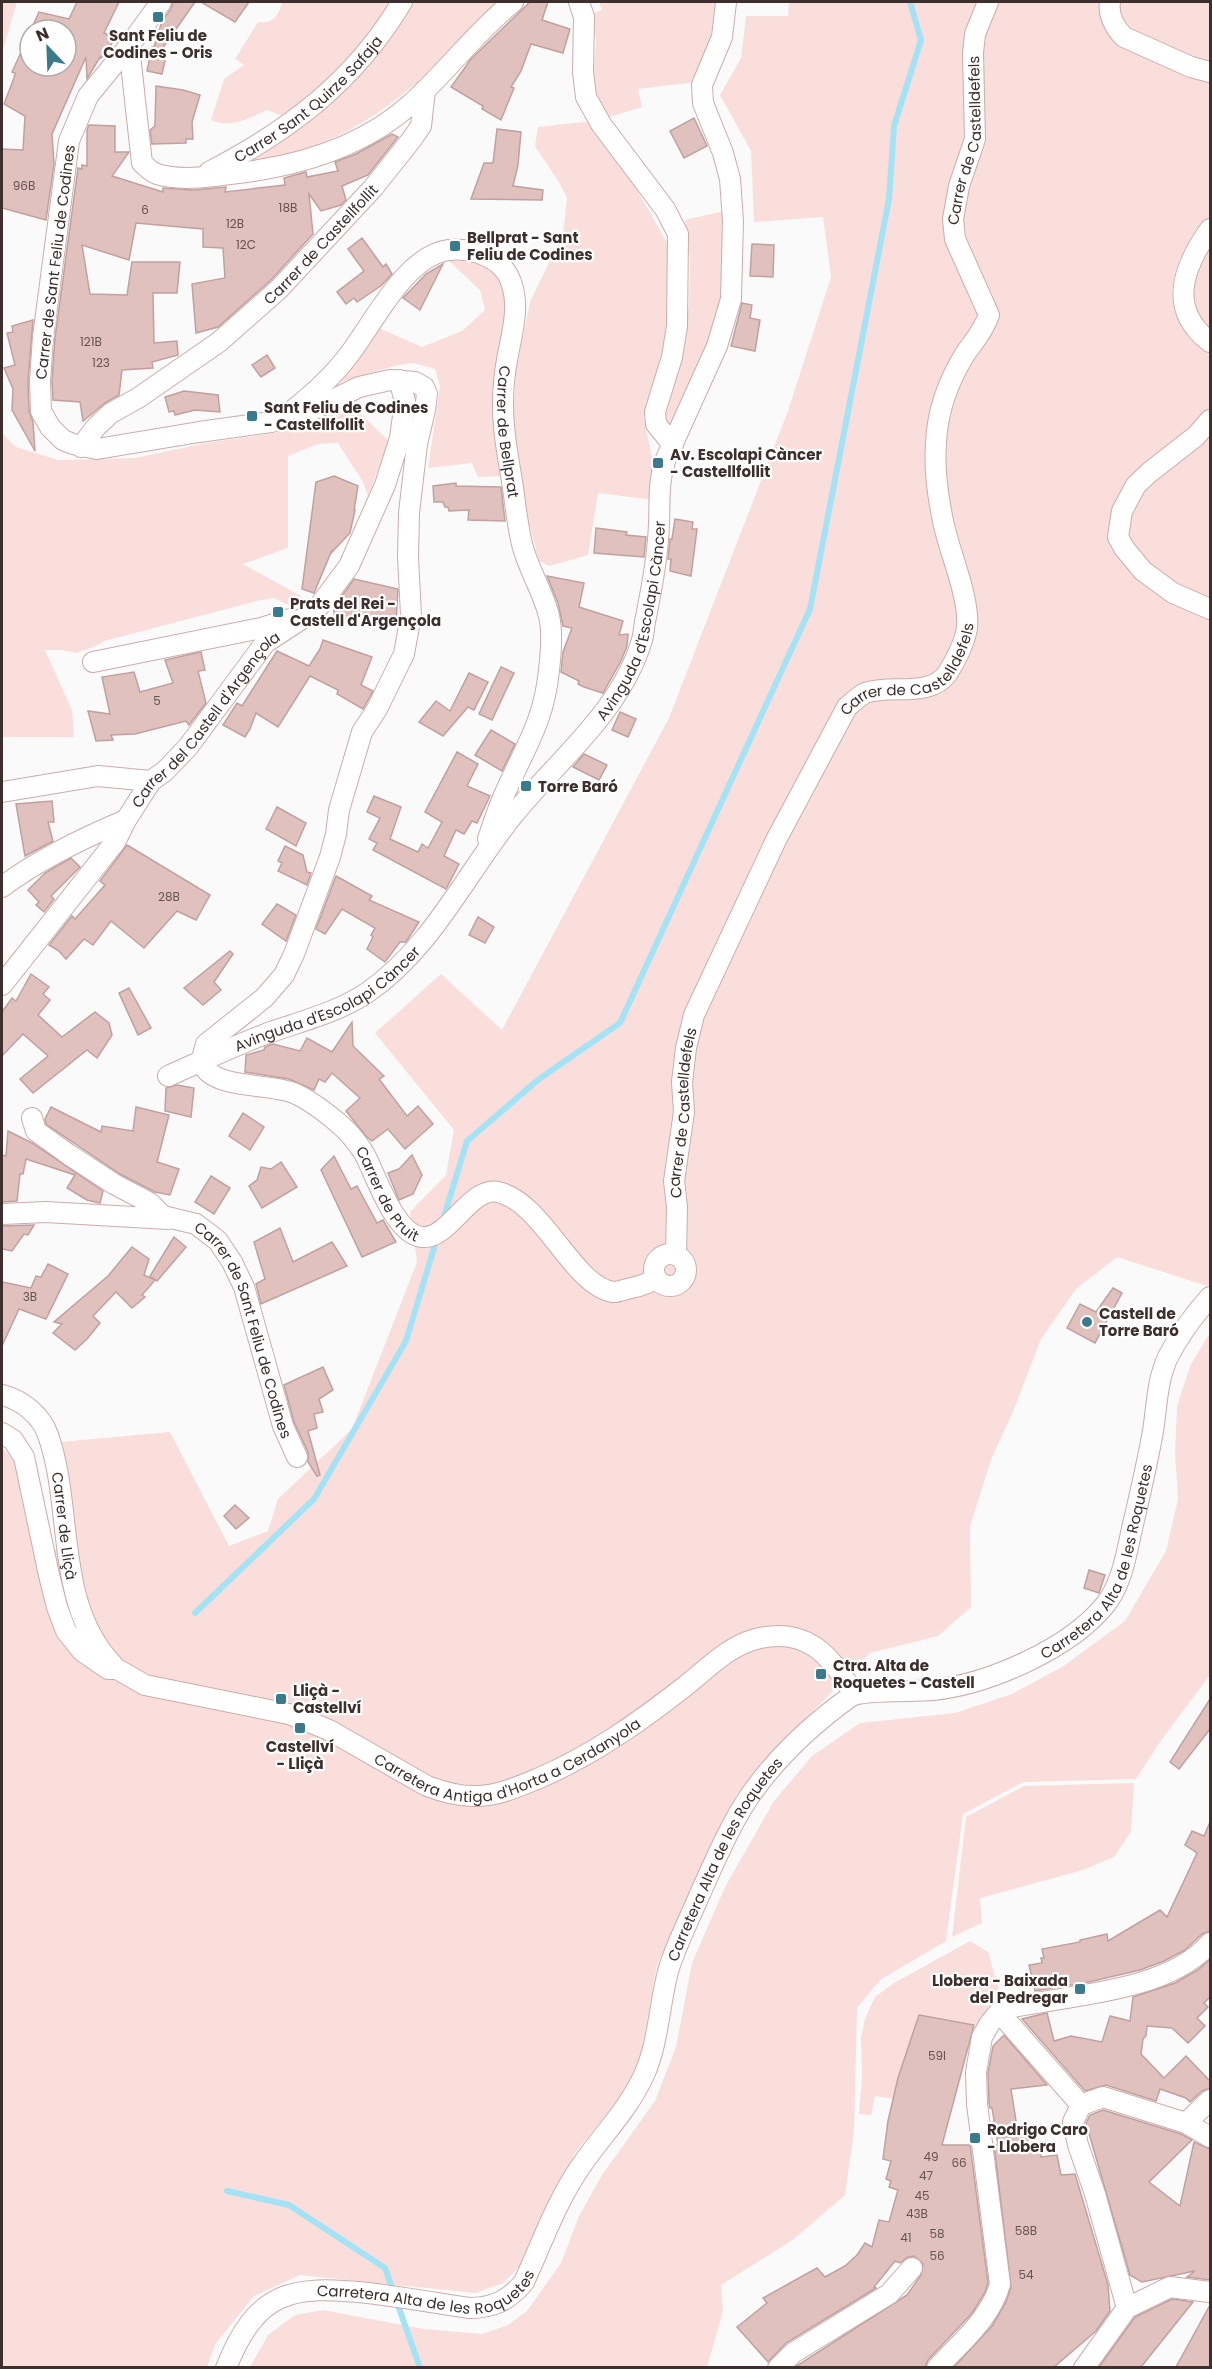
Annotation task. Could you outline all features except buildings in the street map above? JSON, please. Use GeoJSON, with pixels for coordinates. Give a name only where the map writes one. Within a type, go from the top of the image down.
{"type":"FeatureCollection","features":[{"type":"Feature","properties":{"kind":"street","name":"Carrer de Sant Feliu de Codines"},"geometry":{"type":"LineString","coordinates":[[160,2],[129,46],[88,96],[69,141],[43,337],[40,381],[41,411],[50,427],[63,440],[81,447],[97,449],[120,446],[271,422],[308,412],[359,387],[399,380]]}},
{"type":"Feature","properties":{"kind":"street","name":"Carrer Sant Quirze Safaja"},"geometry":{"type":"LineString","coordinates":[[199,177],[268,139],[321,100],[361,60],[402,2]]}},
{"type":"Feature","properties":{"kind":"street"},"geometry":{"type":"LineString","coordinates":[[129,46],[142,164],[154,173],[199,177],[251,172],[321,155],[373,132],[412,103],[472,39],[513,2]]}},
{"type":"Feature","properties":{"kind":"street"},"geometry":{"type":"LineString","coordinates":[[579,2],[584,17],[583,72],[586,97],[601,124],[665,209],[678,234],[677,326],[672,357],[655,412],[656,424],[673,445]]}},
{"type":"Feature","properties":{"kind":"street","name":"Avinguda d'Escolapi Càncer"},"geometry":{"type":"LineString","coordinates":[[201,1062],[237,1045],[340,1008],[368,992],[398,968],[422,943],[514,814],[592,727],[628,673],[642,639],[651,597],[659,524],[659,480],[665,461],[717,346],[730,299],[733,201],[723,153],[704,103],[702,85],[722,37],[726,2]]}},
{"type":"Feature","properties":{"kind":"street","name":"Carrer de Castelldefels"},"geometry":{"type":"LineString","coordinates":[[656,1278],[654,1269],[657,1260],[666,1254],[676,1254],[677,1207],[674,1181],[684,1112],[682,1082],[686,1048],[694,1015],[776,840],[847,707],[863,694],[883,689],[898,690],[932,686],[946,675],[962,643],[967,627],[964,598],[943,520],[935,444],[941,408],[951,381],[964,355],[985,327],[989,315],[955,239],[953,219],[959,186],[975,139],[973,53],[975,34],[988,2]]}},
{"type":"Feature","properties":{"kind":"street"},"geometry":{"type":"LineString","coordinates":[[1110,2],[1109,8],[1117,30],[1124,37],[1191,67],[1210,72]]}},
{"type":"Feature","properties":{"kind":"street","name":"Carrer de Castellfollit"},"geometry":{"type":"LineString","coordinates":[[81,447],[96,427],[111,413],[138,398],[219,342],[279,289],[373,188],[412,139],[421,126],[425,90]]}},
{"type":"Feature","properties":{"kind":"street"},"geometry":{"type":"LineString","coordinates":[[1210,229],[1188,266],[1183,284],[1183,297],[1192,324],[1210,342]]}},
{"type":"Feature","properties":{"kind":"street","name":"Carrer de Bellprat"},"geometry":{"type":"LineString","coordinates":[[271,422],[292,411],[322,384],[348,356],[399,283],[413,268],[430,257],[445,251],[461,249],[482,254],[497,262],[508,275],[514,298],[515,317],[502,402],[507,456],[522,546],[549,616],[552,641],[546,698],[540,719],[505,792],[482,856]]}},
{"type":"Feature","properties":{"kind":"street"},"geometry":{"type":"LineString","coordinates":[[168,1076],[201,1062],[206,1044],[264,998],[284,975],[330,857],[339,810],[362,732],[377,709],[404,654],[411,615],[408,557],[409,513],[417,444],[427,394],[423,387],[415,382],[399,380]]}},
{"type":"Feature","properties":{"kind":"street","name":"Carrer del Castell d'Argençola"},"geometry":{"type":"LineString","coordinates":[[2,985],[115,842],[151,781],[165,771],[188,747],[265,643],[317,609],[349,566],[385,485],[400,438],[405,401],[399,380]]}},
{"type":"Feature","properties":{"kind":"street"},"geometry":{"type":"LineString","coordinates":[[1210,420],[1196,436],[1136,485],[1122,512],[1118,537],[1143,571],[1173,593],[1210,609]]}},
{"type":"Feature","properties":{"kind":"street"},"geometry":{"type":"LineString","coordinates":[[93,662],[261,628],[317,609]]}},
{"type":"Feature","properties":{"kind":"street"},"geometry":{"type":"LineString","coordinates":[[2,792],[98,776],[151,781]]}},
{"type":"Feature","properties":{"kind":"street"},"geometry":{"type":"LineString","coordinates":[[2,887],[45,859],[99,831],[126,820]]}},
{"type":"Feature","properties":{"kind":"street","name":"Carrer de Pruit"},"geometry":{"type":"LineString","coordinates":[[201,1062],[203,1068],[216,1077],[235,1083],[274,1087],[296,1094],[338,1123],[363,1152],[390,1208],[410,1233],[422,1237],[435,1234],[488,1192],[498,1192],[526,1208],[538,1219],[554,1240],[595,1283],[613,1292],[646,1285],[656,1278]]}},
{"type":"Feature","properties":{"kind":"street","name":"Carrer de Sant Feliu de Codines"},"geometry":{"type":"LineString","coordinates":[[32,1118],[36,1131],[68,1154],[114,1184],[150,1203],[163,1216],[204,1228],[218,1241],[232,1262],[244,1287],[283,1426],[297,1457]]}},
{"type":"Feature","properties":{"kind":"street"},"geometry":{"type":"LineString","coordinates":[[2,1214],[46,1212],[174,1219]]}},
{"type":"Feature","properties":{"kind":"street","name":"Carretera Alta de les Roquetes"},"geometry":{"type":"LineString","coordinates":[[226,2367],[246,2327],[268,2305],[295,2292],[328,2289],[469,2308],[485,2308],[498,2304],[515,2293],[524,2282],[566,2190],[580,2167],[622,2114],[642,2078],[654,2045],[669,1971],[676,1950],[708,1876],[748,1799],[772,1767],[805,1733],[855,1694],[935,1690],[994,1676],[1045,1652],[1092,1619],[1106,1604],[1115,1589],[1129,1544],[1150,1443],[1159,1384],[1167,1357],[1196,1313],[1210,1297]]}},
{"type":"Feature","properties":{"kind":"street","name":"Carrer de Lliçà"},"geometry":{"type":"LineString","coordinates":[[2,1395],[27,1406],[48,1433],[74,1588],[100,1651],[117,1669]]}},
{"type":"Feature","properties":{"kind":"street","name":"Carretera Antiga d'Horta a Cerdanyola"},"geometry":{"type":"LineString","coordinates":[[2,1433],[13,1440],[24,1457],[49,1575],[66,1631],[82,1651],[94,1661],[108,1669],[117,1669],[130,1678],[159,1689],[249,1705],[312,1721],[428,1786],[443,1792],[476,1796],[506,1792],[581,1758],[636,1724],[729,1652],[754,1639],[766,1636],[792,1637],[817,1648],[831,1659],[855,1694]]}},
{"type":"Feature","properties":{"kind":"street"},"geometry":{"type":"LineString","coordinates":[[937,2367],[991,2307],[1000,2284],[977,2104],[978,2054],[982,2037],[990,2023],[999,2012],[1008,2008],[1141,1983],[1175,1970],[1210,1943]]}},
{"type":"Feature","properties":{"kind":"street"},"geometry":{"type":"LineString","coordinates":[[999,2012],[1081,2105]]}},
{"type":"Feature","properties":{"kind":"street"},"geometry":{"type":"LineString","coordinates":[[1127,2308],[1095,2194],[1078,2145],[1073,2122],[1081,2105],[1102,2097],[1186,2123],[1210,2137]]}},
{"type":"Feature","properties":{"kind":"street"},"geometry":{"type":"LineString","coordinates":[[1186,2123],[1210,2100]]}},
{"type":"Feature","properties":{"kind":"street"},"geometry":{"type":"LineString","coordinates":[[778,2367],[793,2353],[889,2294],[912,2268]]}},
{"type":"Feature","properties":{"kind":"street"},"geometry":{"type":"LineString","coordinates":[[1084,2367],[1127,2308],[1170,2287],[1210,2292]]}},
{"type":"Feature","properties":{"kind":"shaded area"},"geometry":{"type":"Polygon","coordinates":[[[2,2],[17,2],[2,53],[2,2]]]}},
{"type":"Feature","properties":{"kind":"shaded area"},"geometry":{"type":"Polygon","coordinates":[[[280,2],[497,2],[433,68],[387,106],[362,123],[306,149],[238,164],[288,118],[267,110],[232,123],[211,120],[224,79],[244,65],[235,59],[258,22],[268,22],[277,15],[282,3],[280,2]]]}},
{"type":"Feature","properties":{"kind":"shaded area"},"geometry":{"type":"Polygon","coordinates":[[[599,2],[720,2],[712,36],[696,82],[638,89],[642,107],[609,117],[593,87],[596,41],[592,14],[602,10],[599,2]]]}},
{"type":"Feature","properties":{"kind":"shaded area"},"geometry":{"type":"Polygon","coordinates":[[[789,2],[1210,2],[1210,1284],[1207,1286],[1117,1257],[1076,1289],[1041,1339],[991,1460],[970,1526],[971,1607],[938,1636],[870,1653],[775,1750],[737,1794],[657,1965],[642,2050],[630,2085],[575,2153],[523,2263],[503,2283],[476,2293],[300,2275],[254,2296],[216,2343],[207,2367],[2,2367],[2,1447],[18,1466],[36,1558],[77,1541],[60,1442],[170,1432],[229,1546],[268,1531],[278,1499],[352,1429],[417,1262],[410,1212],[446,1175],[454,1130],[375,1033],[441,974],[502,1030],[669,718],[788,411],[831,277],[823,217],[754,222],[751,151],[720,95],[741,58],[746,16],[788,16],[789,2]]]}},
{"type":"Feature","properties":{"kind":"shaded area"},"geometry":{"type":"Polygon","coordinates":[[[591,121],[630,178],[669,246],[670,279],[665,341],[644,419],[653,463],[654,500],[598,493],[588,555],[549,566],[539,561],[522,496],[513,419],[516,370],[530,302],[563,234],[567,198],[535,146],[538,127],[591,121]]]}},
{"type":"Feature","properties":{"kind":"shaded area"},"geometry":{"type":"Polygon","coordinates":[[[724,211],[723,300],[709,343],[672,426],[664,423],[663,412],[689,305],[690,259],[685,220],[724,211]]]}},
{"type":"Feature","properties":{"kind":"shaded area"},"geometry":{"type":"Polygon","coordinates":[[[475,260],[497,276],[508,296],[496,430],[501,476],[478,477],[472,463],[428,468],[440,386],[435,369],[414,363],[398,365],[340,382],[379,328],[422,347],[462,331],[485,310],[480,290],[449,261],[475,260]]]}},
{"type":"Feature","properties":{"kind":"shaded area"},"geometry":{"type":"Polygon","coordinates":[[[348,402],[389,441],[368,496],[363,482],[338,443],[318,444],[288,456],[288,548],[243,564],[301,596],[294,608],[274,598],[261,600],[104,641],[76,653],[45,650],[72,710],[74,737],[2,737],[2,433],[16,447],[58,460],[135,458],[206,443],[275,433],[348,402]]]}},
{"type":"Feature","properties":{"kind":"shaded area"},"geometry":{"type":"Polygon","coordinates":[[[1210,1333],[1210,1675],[1162,1739],[1136,1779],[1023,1782],[963,1814],[946,1941],[880,1980],[857,2008],[854,2132],[845,2195],[794,2239],[721,2285],[723,2311],[707,2367],[250,2367],[268,2335],[295,2315],[323,2310],[424,2329],[482,2334],[508,2325],[527,2311],[561,2263],[579,2216],[602,2175],[655,2101],[676,2047],[692,1963],[725,1887],[774,1801],[812,1756],[860,1723],[955,1713],[1012,1694],[1062,1667],[1125,1621],[1166,1551],[1178,1499],[1175,1453],[1177,1406],[1191,1364],[1210,1333]]]}},
{"type":"Feature","properties":{"kind":"shaded area"},"geometry":{"type":"Polygon","coordinates":[[[1134,1783],[1131,1832],[1114,1857],[1083,1870],[980,1898],[982,1923],[952,1937],[966,1817],[1024,1786],[1134,1783]]]}},
{"type":"Feature","properties":{"kind":"shaded area"},"geometry":{"type":"Polygon","coordinates":[[[970,1941],[988,1952],[1000,1994],[991,2000],[979,2026],[919,2015],[894,2099],[875,2096],[871,2115],[859,2114],[862,2075],[861,2038],[865,2019],[875,1997],[894,1983],[970,1941]]]}},
{"type":"Feature","properties":{"kind":"waterway"},"geometry":{"type":"LineString","coordinates":[[442,1223],[467,1141],[539,1079],[620,1023],[810,609],[889,199],[894,126],[921,40],[910,2]]}},
{"type":"Feature","properties":{"kind":"waterway"},"geometry":{"type":"LineString","coordinates":[[195,1613],[314,1499],[406,1341],[437,1238]]}},
{"type":"Feature","properties":{"kind":"waterway"},"geometry":{"type":"LineString","coordinates":[[227,2191],[289,2205],[385,2268],[420,2368]]}},
{"type":"Feature","properties":{"kind":"place","name":"Sant Feliu de Codines - Oris"},"geometry":{"type":"Point","coordinates":[158,17]}},
{"type":"Feature","properties":{"kind":"place","name":"Bellprat - Sant Feliu de Codines"},"geometry":{"type":"Point","coordinates":[455,246]}},
{"type":"Feature","properties":{"kind":"place","name":"Sant Feliu de Codines - Castellfollit"},"geometry":{"type":"Point","coordinates":[252,416]}},
{"type":"Feature","properties":{"kind":"place","name":"Av. Escolapi Càncer - Castellfollit"},"geometry":{"type":"Point","coordinates":[658,463]}},
{"type":"Feature","properties":{"kind":"place","name":"Prats del Rei - Castell d'Argençola"},"geometry":{"type":"Point","coordinates":[278,612]}},
{"type":"Feature","properties":{"kind":"place","name":"Torre Baró"},"geometry":{"type":"Point","coordinates":[526,786]}},
{"type":"Feature","properties":{"kind":"place","name":"Castell de Torre Baró"},"geometry":{"type":"Point","coordinates":[1087,1322]}},
{"type":"Feature","properties":{"kind":"place","name":"Ctra. Alta de Roquetes - Castell"},"geometry":{"type":"Point","coordinates":[821,1674]}},
{"type":"Feature","properties":{"kind":"place","name":"Lliçà - Castellví"},"geometry":{"type":"Point","coordinates":[281,1699]}},
{"type":"Feature","properties":{"kind":"place","name":"Castellví - Lliçà"},"geometry":{"type":"Point","coordinates":[300,1728]}},
{"type":"Feature","properties":{"kind":"place","name":"Llobera - Baixada del Pedregar"},"geometry":{"type":"Point","coordinates":[1080,1989]}},
{"type":"Feature","properties":{"kind":"place","name":"Rodrigo Caro - Llobera"},"geometry":{"type":"Point","coordinates":[975,2138]}}]}
